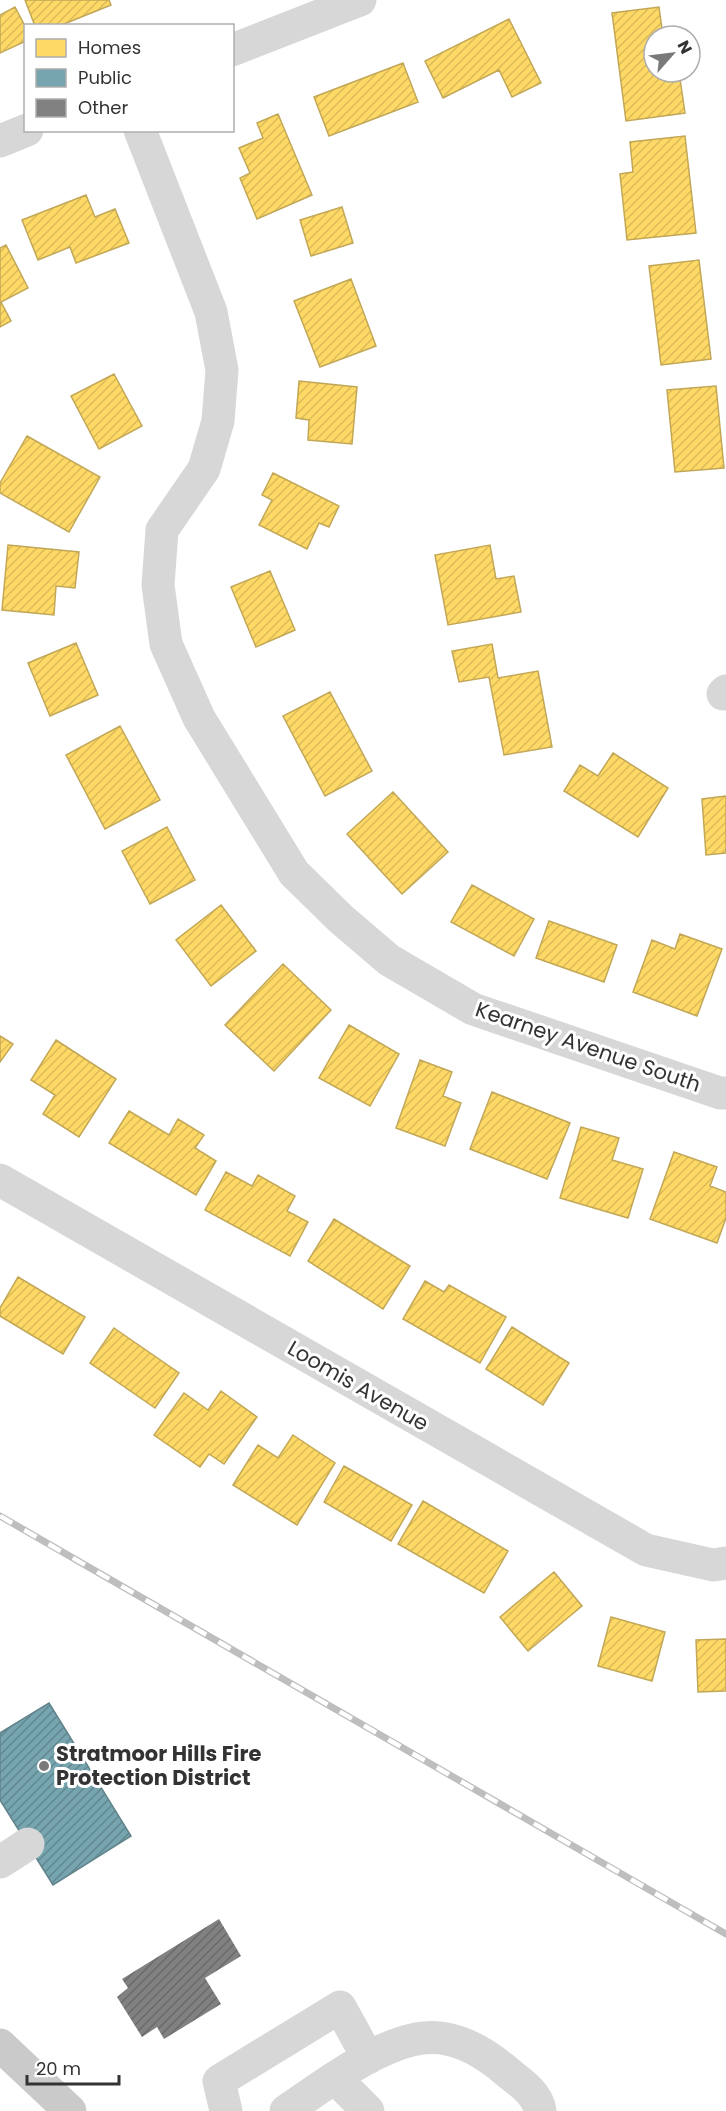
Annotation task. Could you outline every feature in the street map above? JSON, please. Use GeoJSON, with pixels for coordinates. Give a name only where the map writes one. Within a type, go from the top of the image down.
{"type":"FeatureCollection","features":[{"type":"Feature","properties":{"kind":"main road"},"geometry":{"type":"LineString","coordinates":[[0,2045],[70,2111]]}},
{"type":"Feature","properties":{"kind":"street"},"geometry":{"type":"LineString","coordinates":[[234,49],[360,0]]}},
{"type":"Feature","properties":{"kind":"street"},"geometry":{"type":"LineString","coordinates":[[0,141],[24,131]]}},
{"type":"Feature","properties":{"kind":"street","name":"Kearney Avenue South"},"geometry":{"type":"LineString","coordinates":[[141,132],[211,312],[222,370],[218,421],[204,469],[162,530],[158,585],[166,644],[204,728],[294,873],[341,920],[389,960],[473,1009],[720,1093],[726,1093]]}},
{"type":"Feature","properties":{"kind":"street","name":"Loomis Avenue"},"geometry":{"type":"LineString","coordinates":[[0,1180],[646,1550],[712,1565],[726,1563]]}},
{"type":"Feature","properties":{"kind":"street"},"geometry":{"type":"LineString","coordinates":[[0,1862],[28,1844]]}},
{"type":"Feature","properties":{"kind":"street"},"geometry":{"type":"LineString","coordinates":[[226,2111],[219,2081],[340,2007],[368,2058]]}},
{"type":"Feature","properties":{"kind":"street"},"geometry":{"type":"LineString","coordinates":[[286,2111],[335,2078],[390,2046],[406,2040],[440,2037],[475,2048],[530,2091],[540,2111]]}},
{"type":"Feature","properties":{"kind":"street"},"geometry":{"type":"LineString","coordinates":[[335,2078],[368,2111]]}},
{"type":"Feature","properties":{"kind":"building: Homes"},"geometry":{"type":"Polygon","coordinates":[[[25,0],[109,0],[111,5],[64,24],[34,24],[25,0]]]}},
{"type":"Feature","properties":{"kind":"building: Homes"},"geometry":{"type":"Polygon","coordinates":[[[15,7],[24,24],[24,42],[0,53],[0,15],[15,7]]]}},
{"type":"Feature","properties":{"kind":"building: Homes"},"geometry":{"type":"Polygon","coordinates":[[[659,7],[661,24],[642,24],[642,84],[681,84],[685,113],[626,121],[612,13],[659,7]]]}},
{"type":"Feature","properties":{"kind":"building: Homes"},"geometry":{"type":"Polygon","coordinates":[[[509,19],[541,83],[512,97],[499,70],[443,98],[425,61],[509,19]]]}},
{"type":"Feature","properties":{"kind":"building: Homes"},"geometry":{"type":"Polygon","coordinates":[[[403,63],[418,102],[329,136],[314,97],[403,63]]]}},
{"type":"Feature","properties":{"kind":"building: Homes"},"geometry":{"type":"Polygon","coordinates":[[[278,114],[312,195],[257,219],[240,178],[250,173],[239,148],[263,138],[257,123],[278,114]]]}},
{"type":"Feature","properties":{"kind":"building: Homes"},"geometry":{"type":"Polygon","coordinates":[[[685,136],[696,233],[627,240],[620,174],[633,172],[630,142],[685,136]]]}},
{"type":"Feature","properties":{"kind":"building: Homes"},"geometry":{"type":"Polygon","coordinates":[[[86,195],[95,217],[115,209],[129,243],[76,263],[70,247],[38,260],[22,220],[86,195]]]}},
{"type":"Feature","properties":{"kind":"building: Homes"},"geometry":{"type":"Polygon","coordinates":[[[342,207],[353,243],[311,256],[300,220],[342,207]]]}},
{"type":"Feature","properties":{"kind":"building: Homes"},"geometry":{"type":"Polygon","coordinates":[[[6,245],[28,288],[1,302],[11,321],[0,327],[0,248],[6,245]]]}},
{"type":"Feature","properties":{"kind":"building: Homes"},"geometry":{"type":"Polygon","coordinates":[[[699,260],[711,359],[661,365],[649,266],[699,260]]]}},
{"type":"Feature","properties":{"kind":"building: Homes"},"geometry":{"type":"Polygon","coordinates":[[[351,279],[376,346],[320,367],[294,301],[351,279]]]}},
{"type":"Feature","properties":{"kind":"building: Homes"},"geometry":{"type":"Polygon","coordinates":[[[114,374],[142,426],[99,449],[71,396],[114,374]]]}},
{"type":"Feature","properties":{"kind":"building: Homes"},"geometry":{"type":"Polygon","coordinates":[[[299,381],[357,387],[352,444],[308,440],[309,420],[296,418],[299,381]]]}},
{"type":"Feature","properties":{"kind":"building: Homes"},"geometry":{"type":"Polygon","coordinates":[[[716,386],[724,468],[675,472],[667,390],[716,386]]]}},
{"type":"Feature","properties":{"kind":"building: Homes"},"geometry":{"type":"Polygon","coordinates":[[[27,436],[100,477],[69,532],[0,493],[0,483],[27,436]]]}},
{"type":"Feature","properties":{"kind":"building: Homes"},"geometry":{"type":"Polygon","coordinates":[[[273,473],[339,506],[329,527],[319,523],[307,549],[259,525],[272,500],[262,495],[273,473]]]}},
{"type":"Feature","properties":{"kind":"building: Homes"},"geometry":{"type":"Polygon","coordinates":[[[8,545],[79,552],[75,588],[56,586],[54,615],[2,610],[8,545]]]}},
{"type":"Feature","properties":{"kind":"building: Homes"},"geometry":{"type":"Polygon","coordinates":[[[490,545],[496,579],[514,576],[521,612],[448,625],[435,555],[490,545]]]}},
{"type":"Feature","properties":{"kind":"building: Homes"},"geometry":{"type":"Polygon","coordinates":[[[270,571],[295,630],[256,647],[231,587],[270,571]]]}},
{"type":"Feature","properties":{"kind":"building: Homes"},"geometry":{"type":"Polygon","coordinates":[[[76,643],[98,695],[50,716],[28,663],[76,643]]]}},
{"type":"Feature","properties":{"kind":"building: Homes"},"geometry":{"type":"Polygon","coordinates":[[[492,644],[498,678],[538,671],[552,747],[504,755],[489,677],[459,682],[452,651],[492,644]]]}},
{"type":"Feature","properties":{"kind":"building: Homes"},"geometry":{"type":"Polygon","coordinates":[[[330,692],[372,771],[325,796],[283,716],[330,692]]]}},
{"type":"Feature","properties":{"kind":"building: Homes"},"geometry":{"type":"Polygon","coordinates":[[[120,726],[160,800],[105,829],[66,755],[120,726]]]}},
{"type":"Feature","properties":{"kind":"building: Homes"},"geometry":{"type":"Polygon","coordinates":[[[613,753],[668,788],[638,837],[564,791],[580,765],[598,776],[613,753]]]}},
{"type":"Feature","properties":{"kind":"building: Homes"},"geometry":{"type":"Polygon","coordinates":[[[393,792],[448,852],[402,894],[347,834],[393,792]]]}},
{"type":"Feature","properties":{"kind":"building: Homes"},"geometry":{"type":"Polygon","coordinates":[[[726,796],[726,853],[706,855],[702,799],[726,796]]]}},
{"type":"Feature","properties":{"kind":"building: Homes"},"geometry":{"type":"Polygon","coordinates":[[[167,827],[195,880],[150,904],[122,851],[167,827]]]}},
{"type":"Feature","properties":{"kind":"building: Homes"},"geometry":{"type":"Polygon","coordinates":[[[472,885],[534,919],[514,956],[451,922],[472,885]]]}},
{"type":"Feature","properties":{"kind":"building: Homes"},"geometry":{"type":"Polygon","coordinates":[[[221,905],[256,951],[211,986],[176,940],[221,905]]]}},
{"type":"Feature","properties":{"kind":"building: Homes"},"geometry":{"type":"Polygon","coordinates":[[[549,921],[617,945],[604,982],[536,958],[549,921]]]}},
{"type":"Feature","properties":{"kind":"building: Homes"},"geometry":{"type":"Polygon","coordinates":[[[680,934],[722,949],[697,1016],[633,992],[652,940],[675,949],[680,934]]]}},
{"type":"Feature","properties":{"kind":"building: Homes"},"geometry":{"type":"Polygon","coordinates":[[[283,964],[331,1010],[274,1071],[225,1025],[283,964]]]}},
{"type":"Feature","properties":{"kind":"building: Homes"},"geometry":{"type":"Polygon","coordinates":[[[349,1025],[399,1054],[370,1106],[319,1078],[349,1025]]]}},
{"type":"Feature","properties":{"kind":"building: Homes"},"geometry":{"type":"Polygon","coordinates":[[[0,1036],[13,1044],[0,1062],[0,1036]]]}},
{"type":"Feature","properties":{"kind":"building: Homes"},"geometry":{"type":"Polygon","coordinates":[[[56,1040],[116,1079],[79,1137],[43,1114],[55,1095],[31,1080],[56,1040]]]}},
{"type":"Feature","properties":{"kind":"building: Homes"},"geometry":{"type":"Polygon","coordinates":[[[420,1060],[452,1072],[443,1096],[461,1103],[445,1146],[396,1128],[420,1060]]]}},
{"type":"Feature","properties":{"kind":"building: Homes"},"geometry":{"type":"Polygon","coordinates":[[[492,1092],[570,1123],[547,1179],[470,1149],[492,1092]]]}},
{"type":"Feature","properties":{"kind":"building: Homes"},"geometry":{"type":"Polygon","coordinates":[[[129,1111],[169,1135],[178,1119],[204,1135],[195,1148],[216,1161],[196,1195],[109,1143],[129,1111]]]}},
{"type":"Feature","properties":{"kind":"building: Homes"},"geometry":{"type":"Polygon","coordinates":[[[581,1127],[619,1138],[612,1160],[643,1169],[628,1218],[560,1198],[581,1127]]]}},
{"type":"Feature","properties":{"kind":"building: Homes"},"geometry":{"type":"Polygon","coordinates":[[[674,1152],[717,1167],[710,1186],[726,1192],[726,1218],[717,1243],[650,1219],[674,1152]]]}},
{"type":"Feature","properties":{"kind":"building: Homes"},"geometry":{"type":"Polygon","coordinates":[[[226,1172],[252,1186],[258,1175],[295,1196],[287,1211],[308,1222],[290,1256],[205,1210],[226,1172]]]}},
{"type":"Feature","properties":{"kind":"building: Homes"},"geometry":{"type":"Polygon","coordinates":[[[334,1219],[410,1266],[383,1309],[308,1261],[334,1219]]]}},
{"type":"Feature","properties":{"kind":"building: Homes"},"geometry":{"type":"Polygon","coordinates":[[[18,1277],[85,1317],[63,1354],[0,1316],[0,1308],[18,1277]]]}},
{"type":"Feature","properties":{"kind":"building: Homes"},"geometry":{"type":"Polygon","coordinates":[[[425,1281],[444,1292],[449,1285],[506,1317],[480,1363],[403,1319],[425,1281]]]}},
{"type":"Feature","properties":{"kind":"building: Homes"},"geometry":{"type":"Polygon","coordinates":[[[512,1327],[569,1363],[543,1405],[486,1369],[512,1327]]]}},
{"type":"Feature","properties":{"kind":"building: Homes"},"geometry":{"type":"Polygon","coordinates":[[[114,1328],[179,1373],[155,1408],[90,1363],[114,1328]]]}},
{"type":"Feature","properties":{"kind":"building: Homes"},"geometry":{"type":"Polygon","coordinates":[[[221,1391],[257,1417],[224,1464],[209,1454],[200,1467],[154,1435],[184,1393],[208,1410],[221,1391]]]}},
{"type":"Feature","properties":{"kind":"building: Homes"},"geometry":{"type":"Polygon","coordinates":[[[293,1435],[335,1463],[297,1525],[233,1485],[258,1445],[278,1458],[293,1435]]]}},
{"type":"Feature","properties":{"kind":"building: Homes"},"geometry":{"type":"Polygon","coordinates":[[[344,1466],[412,1505],[391,1541],[324,1502],[344,1466]]]}},
{"type":"Feature","properties":{"kind":"building: Homes"},"geometry":{"type":"Polygon","coordinates":[[[423,1501],[508,1551],[484,1593],[398,1544],[423,1501]]]}},
{"type":"Feature","properties":{"kind":"building: Homes"},"geometry":{"type":"Polygon","coordinates":[[[554,1572],[582,1606],[528,1651],[500,1617],[554,1572]]]}},
{"type":"Feature","properties":{"kind":"building: Homes"},"geometry":{"type":"Polygon","coordinates":[[[611,1617],[665,1632],[652,1681],[598,1666],[611,1617]]]}},
{"type":"Feature","properties":{"kind":"building: Homes"},"geometry":{"type":"Polygon","coordinates":[[[726,1639],[726,1691],[698,1692],[696,1640],[726,1639]]]}},
{"type":"Feature","properties":{"kind":"building: Public","name":"Stratmoor Hills Fire Protection District"},"geometry":{"type":"Polygon","coordinates":[[[49,1703],[131,1836],[53,1885],[0,1800],[0,1733],[49,1703]]]}},
{"type":"Feature","properties":{"kind":"building: Other"},"geometry":{"type":"Polygon","coordinates":[[[219,1919],[241,1956],[205,1978],[221,2004],[164,2039],[157,2027],[142,2037],[117,1997],[128,1988],[122,1979],[219,1919]]]}},
{"type":"Feature","properties":{"kind":"railway"},"geometry":{"type":"LineString","coordinates":[[0,1516],[726,1934]]}},
{"type":"Feature","properties":{"kind":"place","name":"Stratmoor Hills Fire Protection District"},"geometry":{"type":"Point","coordinates":[44,1766]}}]}
